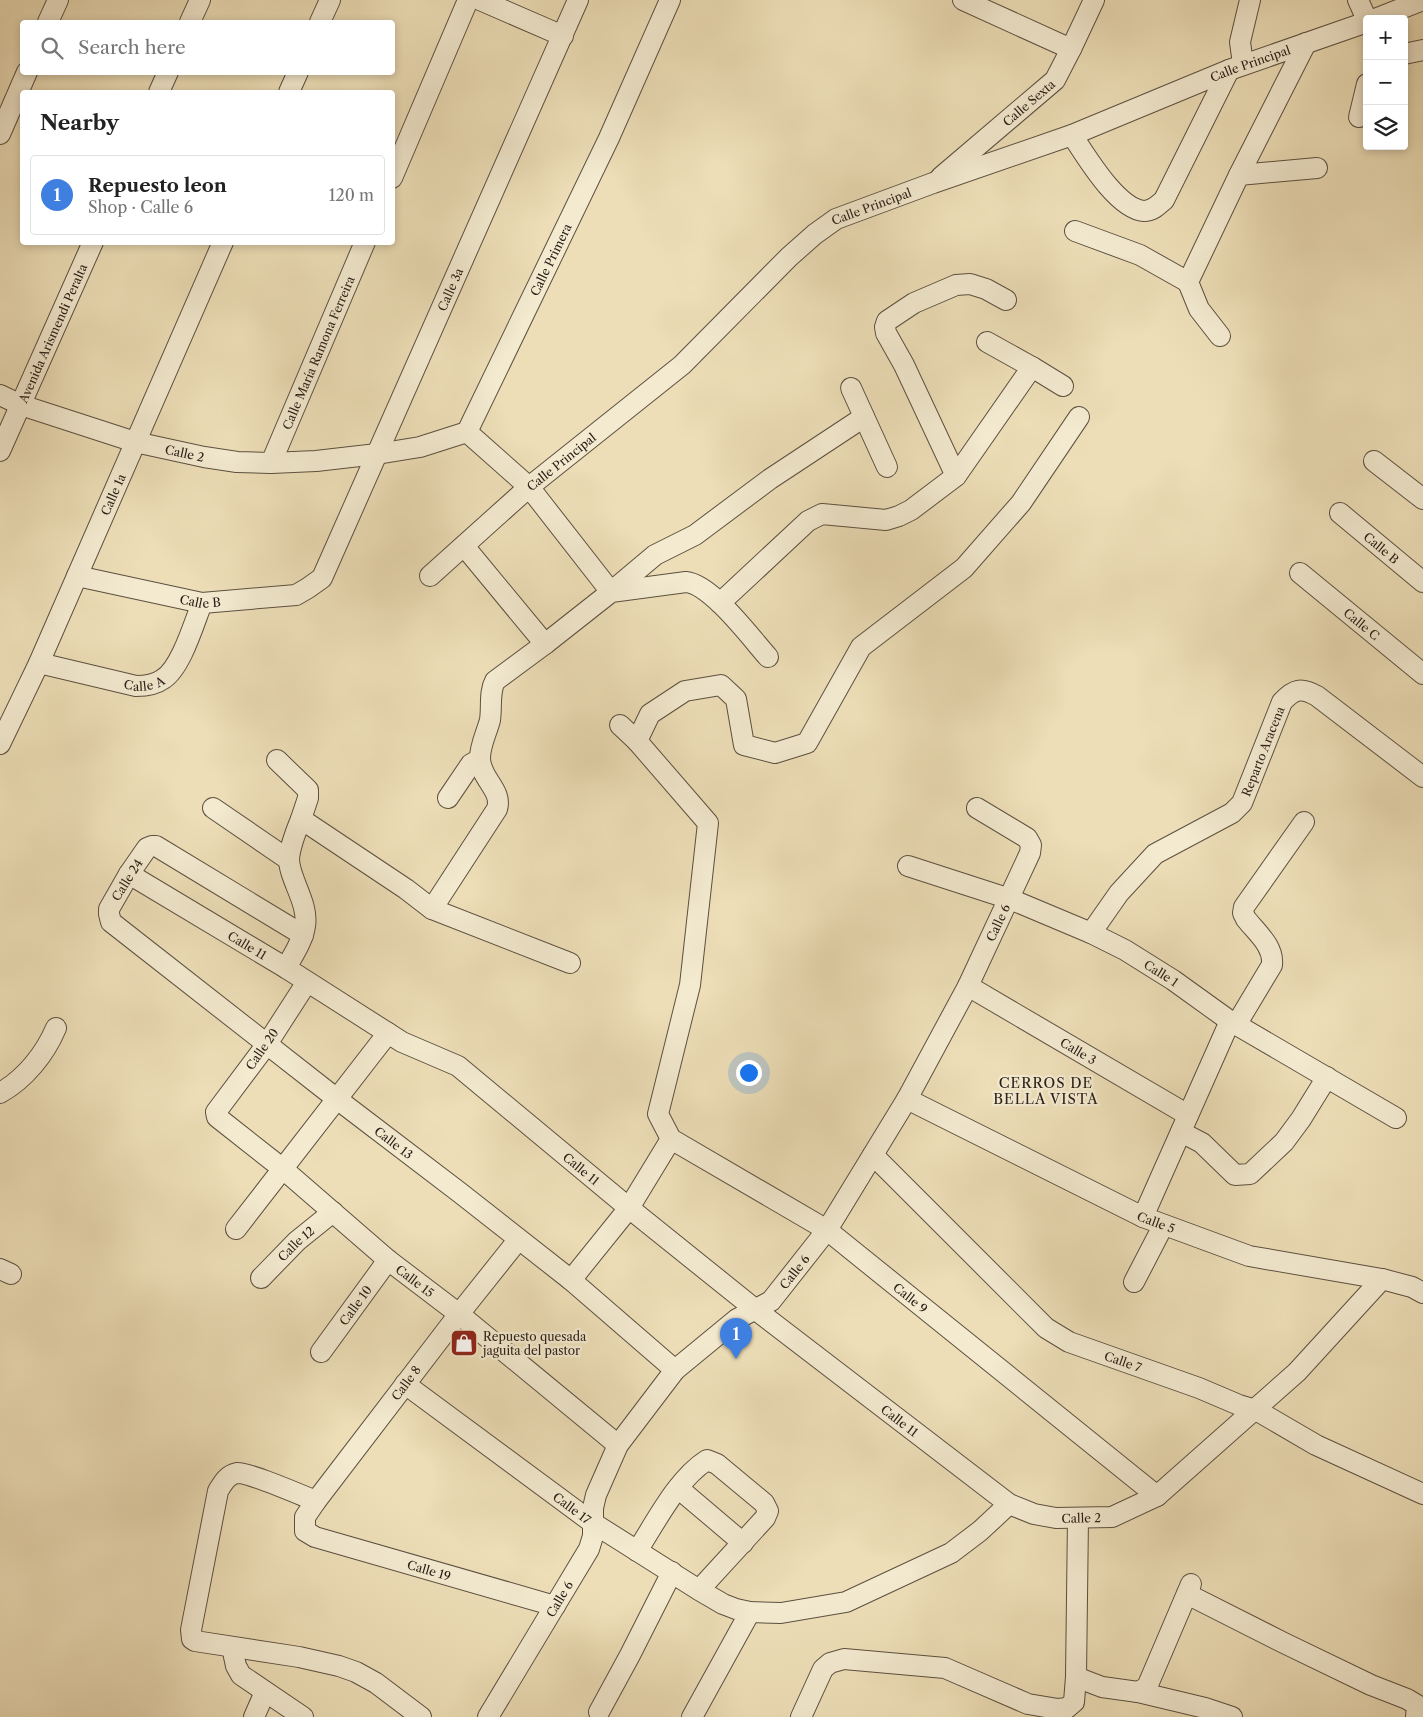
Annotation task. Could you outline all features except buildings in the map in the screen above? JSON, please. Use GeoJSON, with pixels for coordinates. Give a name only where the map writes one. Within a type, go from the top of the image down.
{"type":"FeatureCollection","features":[{"type":"Feature","properties":{"kind":"street"},"geometry":{"type":"LineString","coordinates":[[49,20],[58,0]]}},
{"type":"Feature","properties":{"kind":"street"},"geometry":{"type":"LineString","coordinates":[[191,20],[200,0]]}},
{"type":"Feature","properties":{"kind":"street"},"geometry":{"type":"LineString","coordinates":[[321,20],[330,0]]}},
{"type":"Feature","properties":{"kind":"street"},"geometry":{"type":"LineString","coordinates":[[395,171],[468,0]]}},
{"type":"Feature","properties":{"kind":"street"},"geometry":{"type":"LineString","coordinates":[[480,0],[562,36]]}},
{"type":"Feature","properties":{"kind":"street","name":"Calle 3a"},"geometry":{"type":"LineString","coordinates":[[322,578],[578,0]]}},
{"type":"Feature","properties":{"kind":"street","name":"Calle Primera"},"geometry":{"type":"LineString","coordinates":[[467,432],[609,138],[670,0]]}},
{"type":"Feature","properties":{"kind":"street"},"geometry":{"type":"LineString","coordinates":[[963,0],[1072,49]]}},
{"type":"Feature","properties":{"kind":"street","name":"Calle Sexta"},"geometry":{"type":"LineString","coordinates":[[933,183],[1055,80],[1072,49],[1094,0]]}},
{"type":"Feature","properties":{"kind":"street"},"geometry":{"type":"LineString","coordinates":[[1072,135],[1098,175],[1126,204],[1146,211],[1156,208],[1164,200],[1236,67],[1250,0]]}},
{"type":"Feature","properties":{"kind":"street"},"geometry":{"type":"LineString","coordinates":[[1358,0],[1370,15]]}},
{"type":"Feature","properties":{"kind":"street","name":"Calle Principal"},"geometry":{"type":"LineString","coordinates":[[1384,15],[1423,0]]}},
{"type":"Feature","properties":{"kind":"street","name":"Calle Principal"},"geometry":{"type":"LineString","coordinates":[[467,432],[529,487],[682,366],[789,256],[836,219],[1072,135],[1236,67],[1363,22]]}},
{"type":"Feature","properties":{"kind":"street"},"geometry":{"type":"LineString","coordinates":[[1188,282],[1306,42]]}},
{"type":"Feature","properties":{"kind":"street"},"geometry":{"type":"LineString","coordinates":[[1408,53],[1423,50]]}},
{"type":"Feature","properties":{"kind":"street"},"geometry":{"type":"LineString","coordinates":[[0,134],[26,75]]}},
{"type":"Feature","properties":{"kind":"street"},"geometry":{"type":"LineString","coordinates":[[160,90],[167,75]]}},
{"type":"Feature","properties":{"kind":"street"},"geometry":{"type":"LineString","coordinates":[[290,90],[297,75]]}},
{"type":"Feature","properties":{"kind":"street"},"geometry":{"type":"LineString","coordinates":[[1359,118],[1363,101]]}},
{"type":"Feature","properties":{"kind":"street"},"geometry":{"type":"LineString","coordinates":[[1239,175],[1317,168]]}},
{"type":"Feature","properties":{"kind":"street"},"geometry":{"type":"LineString","coordinates":[[1075,231],[1140,255],[1188,282],[1200,309],[1220,336]]}},
{"type":"Feature","properties":{"kind":"street","name":"Avenida Arismendi Peralta"},"geometry":{"type":"LineString","coordinates":[[0,451],[92,245]]}},
{"type":"Feature","properties":{"kind":"street","name":"Calle 1a"},"geometry":{"type":"LineString","coordinates":[[0,744],[39,663],[222,245]]}},
{"type":"Feature","properties":{"kind":"street","name":"Calle María Ramona Ferreira"},"geometry":{"type":"LineString","coordinates":[[271,463],[364,245]]}},
{"type":"Feature","properties":{"kind":"street"},"geometry":{"type":"LineString","coordinates":[[956,476],[904,365],[886,333],[885,327],[888,321],[914,303],[956,285],[970,284],[986,289],[1006,300]]}},
{"type":"Feature","properties":{"kind":"street"},"geometry":{"type":"LineString","coordinates":[[987,342],[1032,366],[1063,386]]}},
{"type":"Feature","properties":{"kind":"street"},"geometry":{"type":"LineString","coordinates":[[720,603],[808,521],[822,514],[886,520],[911,510],[956,476],[1032,366]]}},
{"type":"Feature","properties":{"kind":"street"},"geometry":{"type":"LineString","coordinates":[[851,388],[887,468]]}},
{"type":"Feature","properties":{"kind":"street","name":"Calle 2"},"geometry":{"type":"LineString","coordinates":[[0,395],[21,405],[135,442],[204,457],[237,462],[271,463],[316,461],[377,454]]}},
{"type":"Feature","properties":{"kind":"street"},"geometry":{"type":"LineString","coordinates":[[432,909],[498,804],[495,790],[486,780],[480,759],[490,719],[492,686],[495,681],[611,592],[655,554],[695,535],[770,479],[864,418]]}},
{"type":"Feature","properties":{"kind":"street"},"geometry":{"type":"LineString","coordinates":[[636,741],[650,714],[685,691],[721,684],[736,699],[744,745],[775,753],[807,743],[861,647],[964,568],[1021,503],[1079,418]]}},
{"type":"Feature","properties":{"kind":"street"},"geometry":{"type":"LineString","coordinates":[[377,454],[420,447],[467,432]]}},
{"type":"Feature","properties":{"kind":"street"},"geometry":{"type":"LineString","coordinates":[[1374,461],[1423,500]]}},
{"type":"Feature","properties":{"kind":"street"},"geometry":{"type":"LineString","coordinates":[[430,576],[529,487],[611,592]]}},
{"type":"Feature","properties":{"kind":"street","name":"Calle B"},"geometry":{"type":"LineString","coordinates":[[1340,513],[1423,582]]}},
{"type":"Feature","properties":{"kind":"street"},"geometry":{"type":"LineString","coordinates":[[464,546],[545,644]]}},
{"type":"Feature","properties":{"kind":"street","name":"Calle C"},"geometry":{"type":"LineString","coordinates":[[1300,573],[1423,674]]}},
{"type":"Feature","properties":{"kind":"street","name":"Calle B"},"geometry":{"type":"LineString","coordinates":[[77,576],[202,603],[296,595],[322,578]]}},
{"type":"Feature","properties":{"kind":"street"},"geometry":{"type":"LineString","coordinates":[[611,592],[692,583],[720,603],[768,657]]}},
{"type":"Feature","properties":{"kind":"street","name":"Calle A"},"geometry":{"type":"LineString","coordinates":[[39,663],[136,686],[149,685],[163,679],[174,669],[202,603]]}},
{"type":"Feature","properties":{"kind":"street","name":"Reparto Aracena"},"geometry":{"type":"LineString","coordinates":[[1091,932],[1119,893],[1156,854],[1232,812],[1242,803],[1282,702],[1298,690],[1308,691],[1317,696],[1423,777]]}},
{"type":"Feature","properties":{"kind":"street"},"geometry":{"type":"LineString","coordinates":[[571,1280],[629,1208],[671,1139],[658,1114],[690,985],[708,823],[636,741],[620,726]]}},
{"type":"Feature","properties":{"kind":"street"},"geometry":{"type":"LineString","coordinates":[[448,798],[471,764],[480,759]]}},
{"type":"Feature","properties":{"kind":"street"},"geometry":{"type":"LineString","coordinates":[[277,760],[308,790],[308,798],[293,841],[289,860],[303,906],[306,925],[286,968]]}},
{"type":"Feature","properties":{"kind":"street"},"geometry":{"type":"LineString","coordinates":[[213,808],[289,860]]}},
{"type":"Feature","properties":{"kind":"street","name":"Calle 6"},"geometry":{"type":"LineString","coordinates":[[488,1717],[589,1548],[593,1536],[593,1508],[596,1495],[618,1444],[675,1370],[737,1319],[771,1301],[827,1230],[907,1099],[968,986],[1010,898],[1030,853],[1031,845],[1028,838],[977,808]]}},
{"type":"Feature","properties":{"kind":"street"},"geometry":{"type":"LineString","coordinates":[[301,819],[406,888],[432,909],[570,963]]}},
{"type":"Feature","properties":{"kind":"street"},"geometry":{"type":"LineString","coordinates":[[1143,1217],[1233,1023],[1272,965],[1273,957],[1271,950],[1246,919],[1243,914],[1244,906],[1304,822]]}},
{"type":"Feature","properties":{"kind":"street","name":"Calle 24"},"geometry":{"type":"LineString","coordinates":[[110,919],[109,909],[129,874],[147,848],[156,846],[303,935]]}},
{"type":"Feature","properties":{"kind":"street","name":"Calle 1"},"geometry":{"type":"LineString","coordinates":[[908,866],[1010,898],[1091,932],[1125,950],[1165,975],[1233,1023],[1396,1118]]}},
{"type":"Feature","properties":{"kind":"street","name":"Calle 11"},"geometry":{"type":"LineString","coordinates":[[129,874],[286,968],[402,1042],[458,1066],[629,1208],[756,1310],[1009,1504]]}},
{"type":"Feature","properties":{"kind":"street","name":"Calle 13"},"geometry":{"type":"LineString","coordinates":[[110,919],[111,922],[336,1099],[571,1280],[675,1370]]}},
{"type":"Feature","properties":{"kind":"street","name":"Calle 20"},"geometry":{"type":"LineString","coordinates":[[216,1114],[267,1044],[307,982]]}},
{"type":"Feature","properties":{"kind":"street","name":"Calle 3"},"geometry":{"type":"LineString","coordinates":[[968,986],[1185,1124],[1235,1175],[1250,1174],[1284,1142],[1301,1119],[1326,1077]]}},
{"type":"Feature","properties":{"kind":"street"},"geometry":{"type":"LineString","coordinates":[[0,1093],[24,1075],[48,1046],[56,1028]]}},
{"type":"Feature","properties":{"kind":"street"},"geometry":{"type":"LineString","coordinates":[[236,1230],[388,1033]]}},
{"type":"Feature","properties":{"kind":"street","name":"Calle 5"},"geometry":{"type":"LineString","coordinates":[[907,1099],[1163,1226],[1249,1256],[1382,1279],[1412,1287],[1423,1293]]}},
{"type":"Feature","properties":{"kind":"street","name":"Calle 15"},"geometry":{"type":"LineString","coordinates":[[216,1114],[217,1117],[282,1169],[388,1260],[459,1314],[618,1444]]}},
{"type":"Feature","properties":{"kind":"street","name":"Calle 9"},"geometry":{"type":"LineString","coordinates":[[671,1139],[827,1230],[1157,1496]]}},
{"type":"Feature","properties":{"kind":"street","name":"Calle 7"},"geometry":{"type":"LineString","coordinates":[[873,1155],[1046,1328],[1069,1342],[1200,1388],[1238,1405],[1256,1410],[1316,1444],[1423,1494]]}},
{"type":"Feature","properties":{"kind":"street","name":"Calle 12"},"geometry":{"type":"LineString","coordinates":[[261,1278],[297,1241],[333,1212]]}},
{"type":"Feature","properties":{"kind":"street"},"geometry":{"type":"LineString","coordinates":[[1134,1282],[1163,1226]]}},
{"type":"Feature","properties":{"kind":"street","name":"Calle 8"},"geometry":{"type":"LineString","coordinates":[[305,1531],[305,1517],[316,1501],[518,1240]]}},
{"type":"Feature","properties":{"kind":"street","name":"Calle 10"},"geometry":{"type":"LineString","coordinates":[[321,1352],[388,1260]]}},
{"type":"Feature","properties":{"kind":"street","name":"Calle 2"},"geometry":{"type":"LineString","coordinates":[[1009,1504],[1034,1514],[1056,1518],[1112,1517],[1157,1496],[1298,1372],[1382,1279]]}},
{"type":"Feature","properties":{"kind":"street","name":"Calle 17"},"geometry":{"type":"LineString","coordinates":[[405,1384],[593,1523],[723,1604],[750,1612]]}},
{"type":"Feature","properties":{"kind":"street"},"geometry":{"type":"LineString","coordinates":[[637,1551],[678,1488],[707,1460],[717,1464],[764,1503],[768,1511],[765,1518],[699,1590]]}},
{"type":"Feature","properties":{"kind":"street"},"geometry":{"type":"LineString","coordinates":[[316,1501],[257,1478],[238,1473],[226,1478],[218,1491],[190,1635],[195,1641],[340,1666],[376,1683],[421,1717]]}},
{"type":"Feature","properties":{"kind":"street"},"geometry":{"type":"LineString","coordinates":[[678,1488],[743,1543]]}},
{"type":"Feature","properties":{"kind":"street"},"geometry":{"type":"LineString","coordinates":[[692,1717],[750,1612],[781,1613],[846,1602],[952,1553],[980,1531],[1009,1504]]}},
{"type":"Feature","properties":{"kind":"street"},"geometry":{"type":"LineString","coordinates":[[801,1717],[823,1669],[830,1663],[844,1659],[945,1668],[1026,1710],[1058,1710],[1066,1708],[1074,1702],[1076,1677],[1078,1518]]}},
{"type":"Feature","properties":{"kind":"street","name":"Calle 19"},"geometry":{"type":"LineString","coordinates":[[305,1531],[315,1538],[555,1606]]}},
{"type":"Feature","properties":{"kind":"street"},"geometry":{"type":"LineString","coordinates":[[599,1712],[672,1572]]}},
{"type":"Feature","properties":{"kind":"street"},"geometry":{"type":"LineString","coordinates":[[1138,1692],[1147,1687],[1189,1589],[1292,1647],[1407,1699],[1417,1705],[1416,1717]]}},
{"type":"Feature","properties":{"kind":"street"},"geometry":{"type":"LineString","coordinates":[[232,1647],[236,1666],[241,1675],[303,1717]]}},
{"type":"Feature","properties":{"kind":"street"},"geometry":{"type":"LineString","coordinates":[[1076,1677],[1102,1687],[1138,1692],[1204,1713],[1232,1717]]}},
{"type":"Feature","properties":{"kind":"street"},"geometry":{"type":"LineString","coordinates":[[254,1717],[265,1692]]}},
{"type":"Feature","properties":{"kind":"place","name":"Repuesto quesada jaguita del pastor"},"geometry":{"type":"Point","coordinates":[464,1343]}},
{"type":"Feature","properties":{"kind":"place","name":"Repuesto leon"},"geometry":{"type":"Point","coordinates":[736,1359]}},
{"type":"Feature","properties":{"kind":"district","name":"CERROS DE BELLA VISTA"},"geometry":{"type":"Point","coordinates":[1046,1092]}}]}
